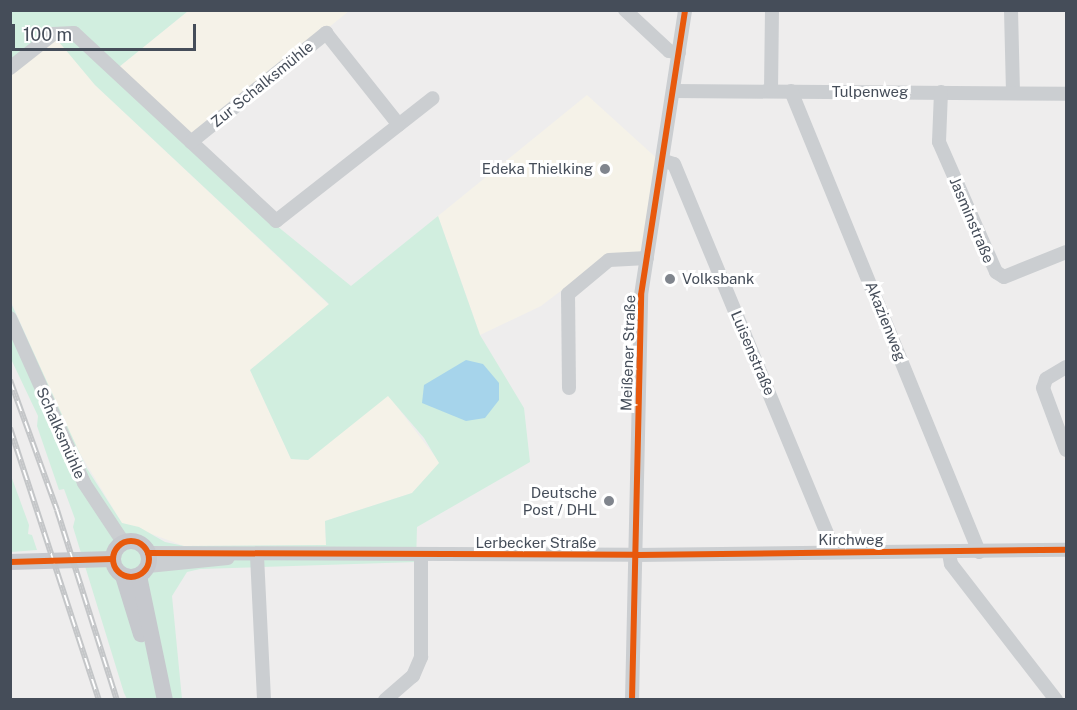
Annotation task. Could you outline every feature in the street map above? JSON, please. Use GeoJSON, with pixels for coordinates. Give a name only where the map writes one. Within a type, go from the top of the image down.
{"type":"FeatureCollection","features":[{"type":"Feature","properties":{"kind":"main road"},"geometry":{"type":"LineString","coordinates":[[112,559],[114,551],[123,542],[141,544],[139,568],[165,699]]}},
{"type":"Feature","properties":{"kind":"main road"},"geometry":{"type":"LineString","coordinates":[[10,562],[112,559],[139,568]]}},
{"type":"Feature","properties":{"kind":"street"},"geometry":{"type":"LineString","coordinates":[[625,10],[669,51],[679,53]]}},
{"type":"Feature","properties":{"kind":"street","name":"Meißener Straße"},"geometry":{"type":"LineString","coordinates":[[632,699],[638,339],[647,258],[664,161],[685,10]]}},
{"type":"Feature","properties":{"kind":"street"},"geometry":{"type":"LineString","coordinates":[[771,91],[772,10]]}},
{"type":"Feature","properties":{"kind":"street"},"geometry":{"type":"LineString","coordinates":[[1011,10],[1013,93]]}},
{"type":"Feature","properties":{"kind":"street"},"geometry":{"type":"LineString","coordinates":[[10,68],[53,34],[74,33],[276,221],[433,98]]}},
{"type":"Feature","properties":{"kind":"street","name":"Zur Schalksmühle"},"geometry":{"type":"LineString","coordinates":[[191,142],[326,33],[399,125]]}},
{"type":"Feature","properties":{"kind":"street","name":"Tulpenweg"},"geometry":{"type":"LineString","coordinates":[[674,90],[1066,94]]}},
{"type":"Feature","properties":{"kind":"street","name":"Akazienweg"},"geometry":{"type":"LineString","coordinates":[[791,91],[979,552]]}},
{"type":"Feature","properties":{"kind":"street","name":"Jasminstraße"},"geometry":{"type":"LineString","coordinates":[[941,92],[939,142],[996,272],[1004,277],[1066,252]]}},
{"type":"Feature","properties":{"kind":"street","name":"Luisenstraße"},"geometry":{"type":"LineString","coordinates":[[664,161],[674,164],[835,552]]}},
{"type":"Feature","properties":{"kind":"street"},"geometry":{"type":"LineString","coordinates":[[569,388],[568,294],[609,260],[647,258]]}},
{"type":"Feature","properties":{"kind":"street","name":"Schalksmühle"},"geometry":{"type":"LineString","coordinates":[[10,318],[84,483],[123,542]]}},
{"type":"Feature","properties":{"kind":"street"},"geometry":{"type":"LineString","coordinates":[[1066,367],[1046,379],[1043,388],[1066,450]]}},
{"type":"Feature","properties":{"kind":"street","name":"Kirchweg"},"geometry":{"type":"LineString","coordinates":[[636,555],[1066,550]]}},
{"type":"Feature","properties":{"kind":"street"},"geometry":{"type":"LineString","coordinates":[[949,553],[951,564],[1056,699]]}},
{"type":"Feature","properties":{"kind":"street","name":"Lerbecker Straße"},"geometry":{"type":"LineString","coordinates":[[139,568],[236,556],[636,555]]}},
{"type":"Feature","properties":{"kind":"street"},"geometry":{"type":"LineString","coordinates":[[257,556],[264,699]]}},
{"type":"Feature","properties":{"kind":"street"},"geometry":{"type":"LineString","coordinates":[[385,699],[413,676],[421,657],[421,556]]}},
{"type":"Feature","properties":{"kind":"shaded area"},"geometry":{"type":"Polygon","coordinates":[[[188,11],[349,11],[188,141],[114,71],[188,11]]]}},
{"type":"Feature","properties":{"kind":"shaded area"},"geometry":{"type":"Polygon","coordinates":[[[54,35],[95,85],[329,305],[250,370],[291,459],[308,460],[388,395],[440,463],[412,493],[325,521],[326,545],[184,546],[122,523],[73,442],[11,301],[10,69],[54,35]]]}},
{"type":"Feature","properties":{"kind":"shaded area"},"geometry":{"type":"Polygon","coordinates":[[[587,95],[663,164],[649,255],[604,258],[541,306],[480,335],[438,216],[587,95]]]}},
{"type":"Feature","properties":{"kind":"green space"},"geometry":{"type":"Polygon","coordinates":[[[11,11],[188,11],[114,71],[277,226],[351,286],[438,216],[480,335],[524,408],[530,462],[417,527],[416,562],[200,569],[187,572],[172,596],[182,699],[127,699],[124,693],[73,527],[75,519],[64,489],[59,490],[37,426],[38,416],[11,359],[10,301],[86,467],[122,523],[139,527],[165,542],[184,546],[326,545],[325,521],[412,493],[439,463],[424,438],[388,396],[308,460],[291,459],[250,370],[329,304],[95,85],[54,36],[11,69],[11,11]]]}},
{"type":"Feature","properties":{"kind":"green space"},"geometry":{"type":"Polygon","coordinates":[[[10,473],[29,525],[28,534],[32,535],[37,550],[11,552],[10,473]]]}},
{"type":"Feature","properties":{"kind":"water"},"geometry":{"type":"Polygon","coordinates":[[[466,360],[483,364],[499,383],[499,400],[485,418],[466,421],[422,403],[424,385],[466,360]]]}},
{"type":"Feature","properties":{"kind":"railway"},"geometry":{"type":"LineString","coordinates":[[10,380],[57,510],[117,700]]}},
{"type":"Feature","properties":{"kind":"railway"},"geometry":{"type":"LineString","coordinates":[[10,428],[99,700]]}},
{"type":"Feature","properties":{"kind":"cycle path"},"geometry":{"type":"LineString","coordinates":[[632,700],[641,295],[685,10]]}},
{"type":"Feature","properties":{"kind":"cycle path"},"geometry":{"type":"LineString","coordinates":[[131,541],[144,546],[149,559],[144,572],[131,577],[118,572],[113,559],[118,546],[131,541]]}},
{"type":"Feature","properties":{"kind":"cycle path"},"geometry":{"type":"LineString","coordinates":[[148,553],[636,555],[1066,550]]}},
{"type":"Feature","properties":{"kind":"cycle path"},"geometry":{"type":"LineString","coordinates":[[10,562],[112,559]]}},
{"type":"Feature","properties":{"kind":"place","name":"Edeka Thielking"},"geometry":{"type":"Point","coordinates":[605,169]}},
{"type":"Feature","properties":{"kind":"place","name":"Volksbank"},"geometry":{"type":"Point","coordinates":[670,279]}},
{"type":"Feature","properties":{"kind":"place","name":"Deutsche Post / DHL"},"geometry":{"type":"Point","coordinates":[609,501]}}]}
